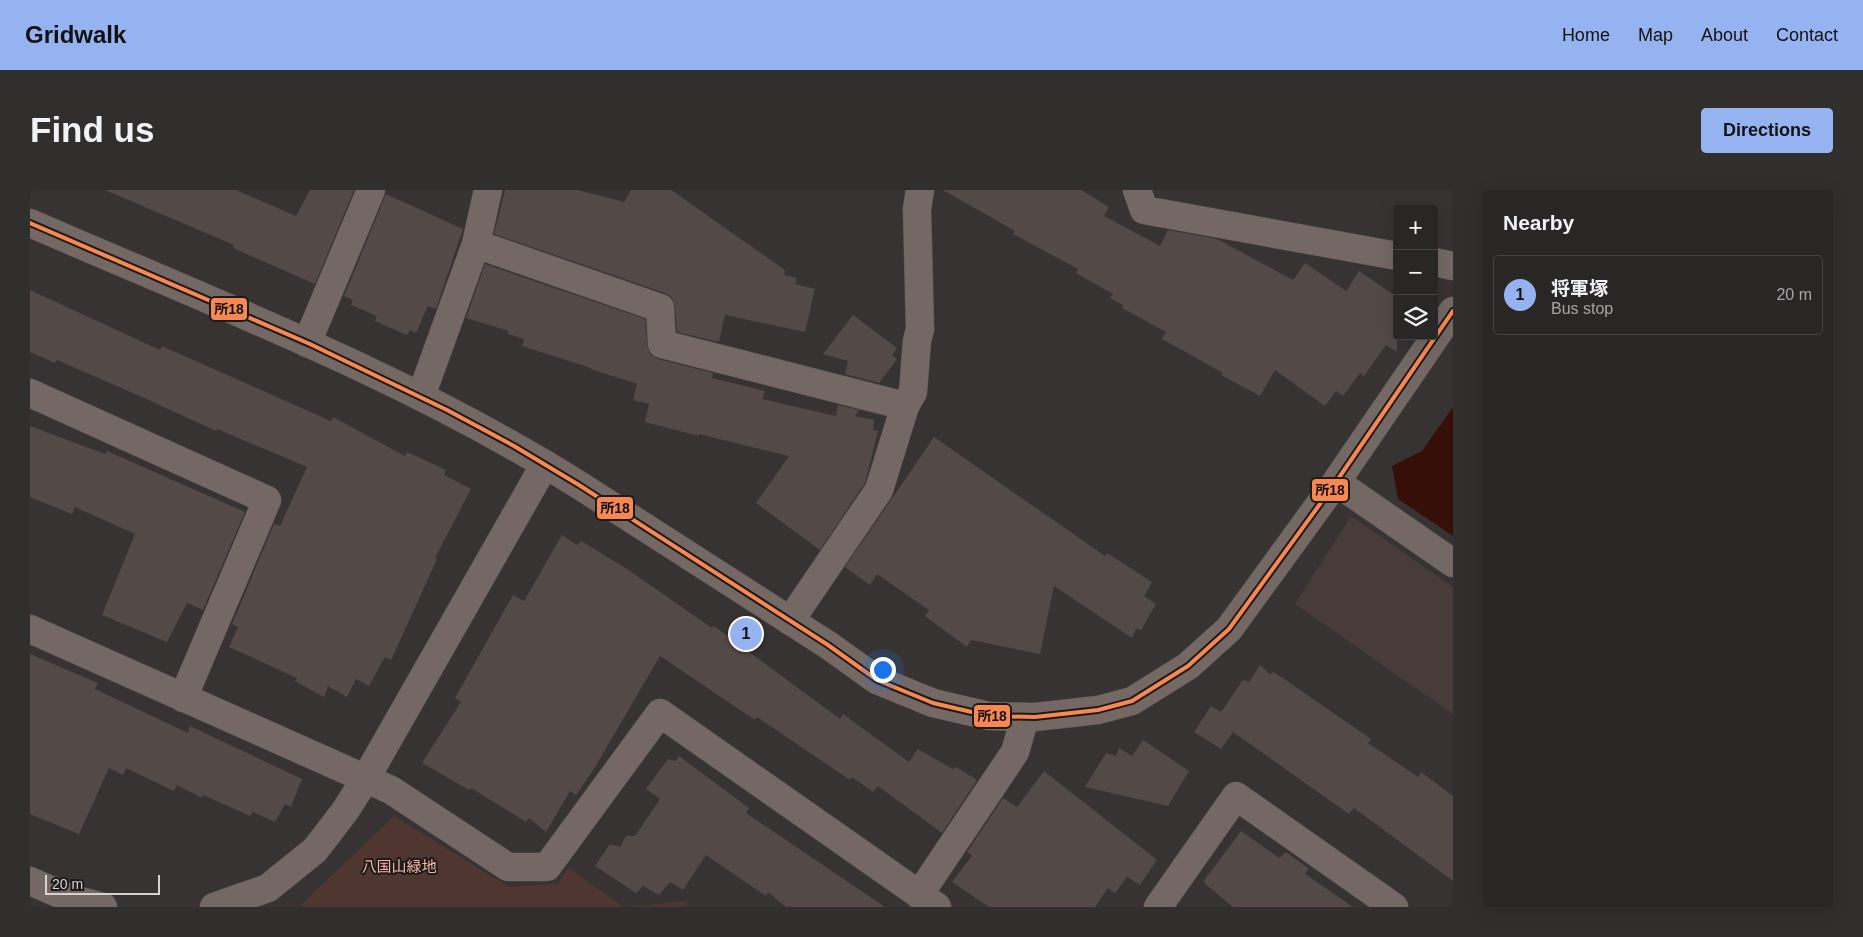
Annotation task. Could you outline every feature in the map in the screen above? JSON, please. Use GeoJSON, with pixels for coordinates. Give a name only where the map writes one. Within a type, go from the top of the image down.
{"type":"FeatureCollection","features":[{"type":"Feature","properties":{"kind":"street"},"geometry":{"type":"LineString","coordinates":[[307,343],[371,190]]}},
{"type":"Feature","properties":{"kind":"street"},"geometry":{"type":"LineString","coordinates":[[421,396],[476,244],[488,190]]}},
{"type":"Feature","properties":{"kind":"street"},"geometry":{"type":"LineString","coordinates":[[790,621],[878,490],[905,406],[913,392],[917,341],[920,329],[917,209],[920,190]]}},
{"type":"Feature","properties":{"kind":"street"},"geometry":{"type":"LineString","coordinates":[[1137,190],[1144,210],[1393,255]]}},
{"type":"Feature","properties":{"kind":"street"},"geometry":{"type":"LineString","coordinates":[[30,223],[307,343],[421,396],[545,464],[790,621],[877,680],[925,700],[989,716],[1035,717],[1098,710],[1132,701],[1188,666],[1229,630],[1336,482],[1453,311]]}},
{"type":"Feature","properties":{"kind":"street"},"geometry":{"type":"LineString","coordinates":[[476,244],[660,308],[662,344],[905,406]]}},
{"type":"Feature","properties":{"kind":"street"},"geometry":{"type":"LineString","coordinates":[[1438,263],[1453,266]]}},
{"type":"Feature","properties":{"kind":"street"},"geometry":{"type":"LineString","coordinates":[[30,393],[267,500],[183,698]]}},
{"type":"Feature","properties":{"kind":"street"},"geometry":{"type":"LineString","coordinates":[[214,907],[268,888],[315,850],[345,811],[366,778],[545,464]]}},
{"type":"Feature","properties":{"kind":"street"},"geometry":{"type":"LineString","coordinates":[[1336,482],[1453,563]]}},
{"type":"Feature","properties":{"kind":"street"},"geometry":{"type":"LineString","coordinates":[[30,629],[391,790],[508,867],[547,867],[660,713],[928,901],[1015,752],[1025,717]]}},
{"type":"Feature","properties":{"kind":"street"},"geometry":{"type":"LineString","coordinates":[[1158,907],[1236,796],[1394,907]]}},
{"type":"Feature","properties":{"kind":"street"},"geometry":{"type":"LineString","coordinates":[[30,881],[69,898],[103,907]]}},
{"type":"Feature","properties":{"kind":"shaded area"},"geometry":{"type":"Polygon","coordinates":[[[1453,407],[1453,536],[1398,499],[1392,466],[1422,451],[1453,407]]]}},
{"type":"Feature","properties":{"kind":"shaded area"},"geometry":{"type":"Polygon","coordinates":[[[1351,516],[1453,587],[1453,714],[1295,604],[1351,516]]]}},
{"type":"Feature","properties":{"kind":"green space","name":"八国山緑地"},"geometry":{"type":"Polygon","coordinates":[[[394,816],[509,887],[557,884],[569,868],[624,907],[300,907],[394,816]]]}},
{"type":"Feature","properties":{"kind":"green space"},"geometry":{"type":"Polygon","coordinates":[[[686,901],[688,907],[629,907],[686,901]]]}},
{"type":"Feature","properties":{"kind":"building"},"geometry":{"type":"Polygon","coordinates":[[[105,190],[236,190],[296,216],[310,190],[354,190],[315,284],[233,248],[234,245],[105,190]]]}},
{"type":"Feature","properties":{"kind":"building"},"geometry":{"type":"Polygon","coordinates":[[[505,190],[578,190],[624,202],[631,190],[671,190],[785,270],[784,275],[797,278],[795,284],[815,289],[805,332],[725,315],[719,342],[677,332],[675,307],[672,298],[665,293],[494,234],[505,190]]]}},
{"type":"Feature","properties":{"kind":"building"},"geometry":{"type":"Polygon","coordinates":[[[943,190],[1081,190],[1109,207],[1104,216],[1160,246],[1168,230],[1217,239],[1293,280],[1305,263],[1346,291],[1359,271],[1393,294],[1393,340],[1397,340],[1397,352],[1386,345],[1364,376],[1360,373],[1343,396],[1336,391],[1325,406],[1275,370],[1260,396],[1162,339],[1166,332],[1122,308],[1123,305],[1110,298],[1113,294],[1076,273],[1078,269],[1013,234],[1015,231],[943,190]]]}},
{"type":"Feature","properties":{"kind":"building"},"geometry":{"type":"Polygon","coordinates":[[[386,194],[463,229],[436,309],[428,306],[416,333],[410,330],[407,335],[375,321],[377,316],[351,305],[353,300],[344,296],[386,194]]]}},
{"type":"Feature","properties":{"kind":"building"},"geometry":{"type":"Polygon","coordinates":[[[485,264],[645,319],[647,345],[650,354],[658,359],[713,373],[712,378],[765,391],[762,399],[836,416],[838,405],[859,410],[855,416],[874,420],[873,430],[878,431],[865,483],[820,550],[756,503],[789,456],[645,422],[649,404],[633,400],[637,384],[522,346],[524,339],[508,334],[509,331],[466,318],[485,264]]]}},
{"type":"Feature","properties":{"kind":"building"},"geometry":{"type":"Polygon","coordinates":[[[30,290],[160,350],[162,346],[331,421],[333,417],[405,456],[407,452],[446,470],[444,475],[471,489],[435,558],[437,559],[391,660],[385,657],[369,686],[356,679],[347,697],[328,686],[324,697],[295,681],[297,678],[229,647],[238,627],[232,624],[274,524],[280,526],[307,467],[217,429],[216,431],[57,360],[55,363],[30,352],[30,290]]]}},
{"type":"Feature","properties":{"kind":"building"},"geometry":{"type":"Polygon","coordinates":[[[853,315],[897,348],[892,355],[897,359],[879,383],[845,374],[848,361],[823,354],[853,315]]]}},
{"type":"Feature","properties":{"kind":"building"},"geometry":{"type":"Polygon","coordinates":[[[30,426],[105,454],[107,451],[245,512],[203,610],[187,603],[167,642],[102,615],[135,534],[75,507],[72,514],[30,497],[30,426]]]}},
{"type":"Feature","properties":{"kind":"building"},"geometry":{"type":"Polygon","coordinates":[[[934,437],[1105,556],[1107,553],[1152,582],[1144,596],[1156,604],[1141,630],[1136,629],[1132,638],[1054,586],[1040,654],[971,640],[967,647],[925,616],[929,610],[877,574],[870,585],[845,567],[934,437]]]}},
{"type":"Feature","properties":{"kind":"building"},"geometry":{"type":"Polygon","coordinates":[[[562,535],[577,545],[581,541],[627,569],[712,628],[714,626],[840,719],[843,714],[909,762],[918,749],[953,769],[956,767],[977,780],[942,833],[878,786],[873,792],[852,777],[850,780],[757,717],[755,720],[660,656],[594,769],[576,795],[570,791],[546,832],[529,818],[526,822],[471,788],[469,790],[422,763],[461,702],[455,698],[513,595],[524,601],[562,535]]]}},
{"type":"Feature","properties":{"kind":"building"},"geometry":{"type":"Polygon","coordinates":[[[30,654],[98,683],[95,689],[188,733],[190,726],[302,779],[291,807],[285,804],[275,822],[253,812],[250,816],[203,795],[202,798],[177,785],[174,791],[126,768],[123,775],[109,768],[79,834],[30,814],[30,654]]]}},
{"type":"Feature","properties":{"kind":"building"},"geometry":{"type":"Polygon","coordinates":[[[1260,665],[1270,674],[1274,672],[1371,739],[1368,743],[1418,777],[1421,772],[1453,796],[1453,881],[1354,808],[1349,814],[1233,732],[1221,749],[1194,732],[1211,706],[1221,712],[1243,680],[1249,682],[1260,665]]]}},
{"type":"Feature","properties":{"kind":"building"},"geometry":{"type":"Polygon","coordinates":[[[1143,740],[1189,771],[1168,806],[1085,787],[1106,753],[1116,756],[1119,748],[1132,756],[1143,740]]]}},
{"type":"Feature","properties":{"kind":"building"},"geometry":{"type":"Polygon","coordinates":[[[679,756],[749,808],[746,813],[885,907],[786,907],[768,892],[766,896],[706,855],[683,890],[670,882],[659,895],[643,886],[636,893],[595,866],[610,844],[620,847],[626,836],[635,836],[660,799],[646,789],[668,759],[676,761],[679,756]]]}},
{"type":"Feature","properties":{"kind":"building"},"geometry":{"type":"Polygon","coordinates":[[[1044,771],[1157,860],[1140,885],[1127,877],[1115,893],[1108,888],[1095,907],[989,907],[952,882],[972,856],[967,852],[1003,798],[1017,807],[1044,771]]]}},
{"type":"Feature","properties":{"kind":"building"},"geometry":{"type":"Polygon","coordinates":[[[1241,831],[1279,858],[1286,852],[1309,869],[1305,874],[1353,907],[1233,907],[1203,882],[1241,831]]]}},
{"type":"Feature","properties":{"kind":"transit line","name":"所18"},"geometry":{"type":"LineString","coordinates":[[30,223],[310,344],[447,410],[514,446],[579,485],[828,645],[877,680],[933,703],[989,716],[1035,717],[1098,710],[1132,701],[1188,666],[1229,629],[1336,482],[1453,311]]}},
{"type":"Feature","properties":{"kind":"place","name":"将軍塚"},"geometry":{"type":"Point","coordinates":[746,634]}}]}
